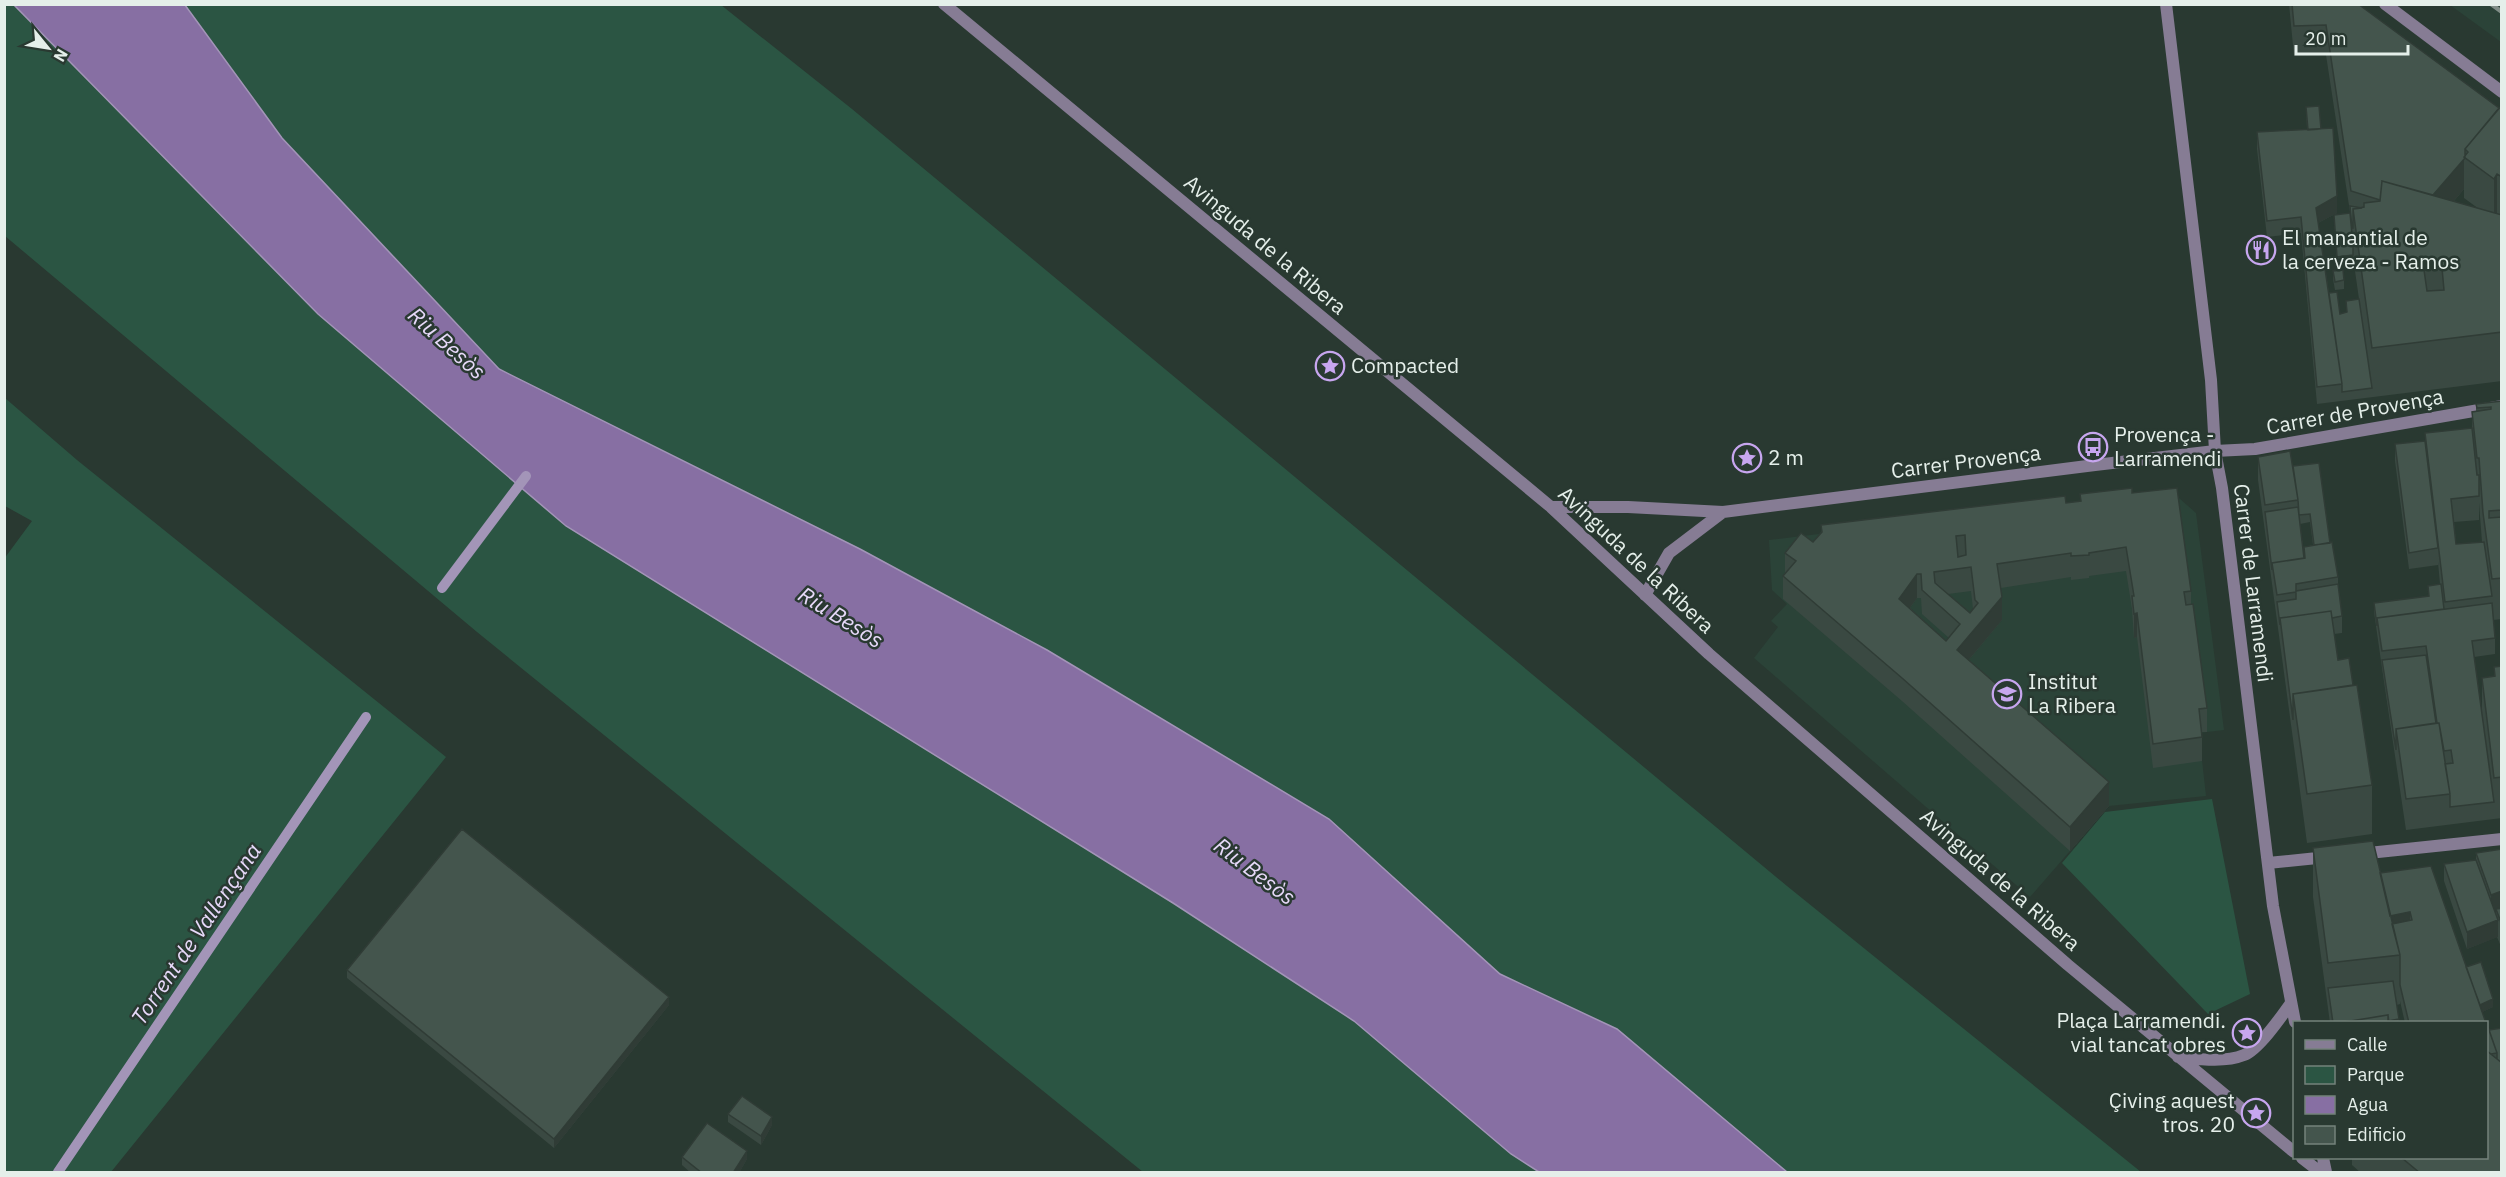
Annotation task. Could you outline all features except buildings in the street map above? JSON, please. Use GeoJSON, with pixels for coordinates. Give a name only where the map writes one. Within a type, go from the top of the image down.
{"type":"FeatureCollection","features":[{"type":"Feature","properties":{"kind":"street","name":"Avinguda de la Ribera"},"geometry":{"type":"LineString","coordinates":[[944,4],[1551,507],[1709,654],[2178,1057],[2293,1150]]}},
{"type":"Feature","properties":{"kind":"street","name":"Carrer de Larramendi"},"geometry":{"type":"LineString","coordinates":[[2166,4],[2211,380],[2215,451],[2224,500],[2268,863],[2295,1021]]}},
{"type":"Feature","properties":{"kind":"street"},"geometry":{"type":"LineString","coordinates":[[2385,4],[2502,92]]}},
{"type":"Feature","properties":{"kind":"street","name":"Carrer de Provença"},"geometry":{"type":"LineString","coordinates":[[2215,451],[2255,449],[2502,406]]}},
{"type":"Feature","properties":{"kind":"street","name":"Carrer Provença"},"geometry":{"type":"LineString","coordinates":[[1551,507],[1628,507],[1723,512],[2215,451]]}},
{"type":"Feature","properties":{"kind":"street"},"geometry":{"type":"LineString","coordinates":[[1645,595],[1669,553],[1723,512]]}},
{"type":"Feature","properties":{"kind":"street"},"geometry":{"type":"LineString","coordinates":[[2268,863],[2502,839]]}},
{"type":"Feature","properties":{"kind":"street"},"geometry":{"type":"LineString","coordinates":[[2178,1057],[2213,1060],[2245,1055],[2269,1033],[2291,1004]]}},
{"type":"Feature","properties":{"kind":"street"},"geometry":{"type":"LineString","coordinates":[[2303,1159],[2320,1173]]}},
{"type":"Feature","properties":{"kind":"shaded area"},"geometry":{"type":"Polygon","coordinates":[[[2450,5],[2501,5],[2501,42],[2450,5]]]}},
{"type":"Feature","properties":{"kind":"shaded area","name":"Institut La Ribera"},"geometry":{"type":"Polygon","coordinates":[[[2171,491],[2196,513],[2224,730],[2199,733],[2206,796],[2109,806],[2030,897],[1754,658],[1778,627],[1771,621],[1787,604],[1772,590],[1769,540],[2171,491]]]}},
{"type":"Feature","properties":{"kind":"green space"},"geometry":{"type":"Polygon","coordinates":[[[4,5],[14,5],[318,314],[566,526],[1173,903],[1354,1021],[1511,1154],[1539,1172],[1143,1172],[477,632],[5,236],[4,5]]]}},
{"type":"Feature","properties":{"kind":"green space"},"geometry":{"type":"Polygon","coordinates":[[[185,5],[721,5],[852,109],[1787,886],[2141,1172],[1787,1172],[1617,1029],[1500,974],[1329,819],[1047,650],[860,549],[499,369],[281,138],[185,5]]]}},
{"type":"Feature","properties":{"kind":"green space"},"geometry":{"type":"Polygon","coordinates":[[[5,398],[77,460],[446,757],[111,1172],[5,1172],[4,559],[32,521],[5,506],[5,398]]]}},
{"type":"Feature","properties":{"kind":"green space"},"geometry":{"type":"Polygon","coordinates":[[[2212,799],[2250,994],[2208,1014],[2062,863],[2105,812],[2212,799]]]}},
{"type":"Feature","properties":{"kind":"water","name":"Riu Besòs"},"geometry":{"type":"Polygon","coordinates":[[[14,5],[185,5],[282,138],[499,369],[860,549],[1047,650],[1329,819],[1500,974],[1617,1029],[1787,1172],[1539,1172],[1511,1154],[1354,1021],[1173,903],[566,526],[318,314],[14,5]]]}},
{"type":"Feature","properties":{"kind":"waterway","name":"Torrent de Vallençana"},"geometry":{"type":"LineString","coordinates":[[442,588],[526,476]]}},
{"type":"Feature","properties":{"kind":"waterway","name":"Torrent de Vallençana"},"geometry":{"type":"LineString","coordinates":[[58,1172],[366,717]]}},
{"type":"Feature","properties":{"kind":"railway"},"geometry":{"type":"LineString","coordinates":[[2491,4],[2502,12]]}},
{"type":"Feature","properties":{"kind":"place","name":"El manantial de la cerveza - Ramos"},"geometry":{"type":"Point","coordinates":[2261,250]}},
{"type":"Feature","properties":{"kind":"place","name":"Compacted"},"geometry":{"type":"Point","coordinates":[1330,366]}},
{"type":"Feature","properties":{"kind":"place","name":"Provença - Larramendi"},"geometry":{"type":"Point","coordinates":[2093,447]}},
{"type":"Feature","properties":{"kind":"place","name":"2 m"},"geometry":{"type":"Point","coordinates":[1747,458]}},
{"type":"Feature","properties":{"kind":"place","name":"Institut La Ribera"},"geometry":{"type":"Point","coordinates":[2007,694]}},
{"type":"Feature","properties":{"kind":"place","name":"Plaça Larramendi. vial tancat obres"},"geometry":{"type":"Point","coordinates":[2247,1033]}},
{"type":"Feature","properties":{"kind":"place","name":"Çiving aquest tros. 20"},"geometry":{"type":"Point","coordinates":[2256,1113]}}]}
